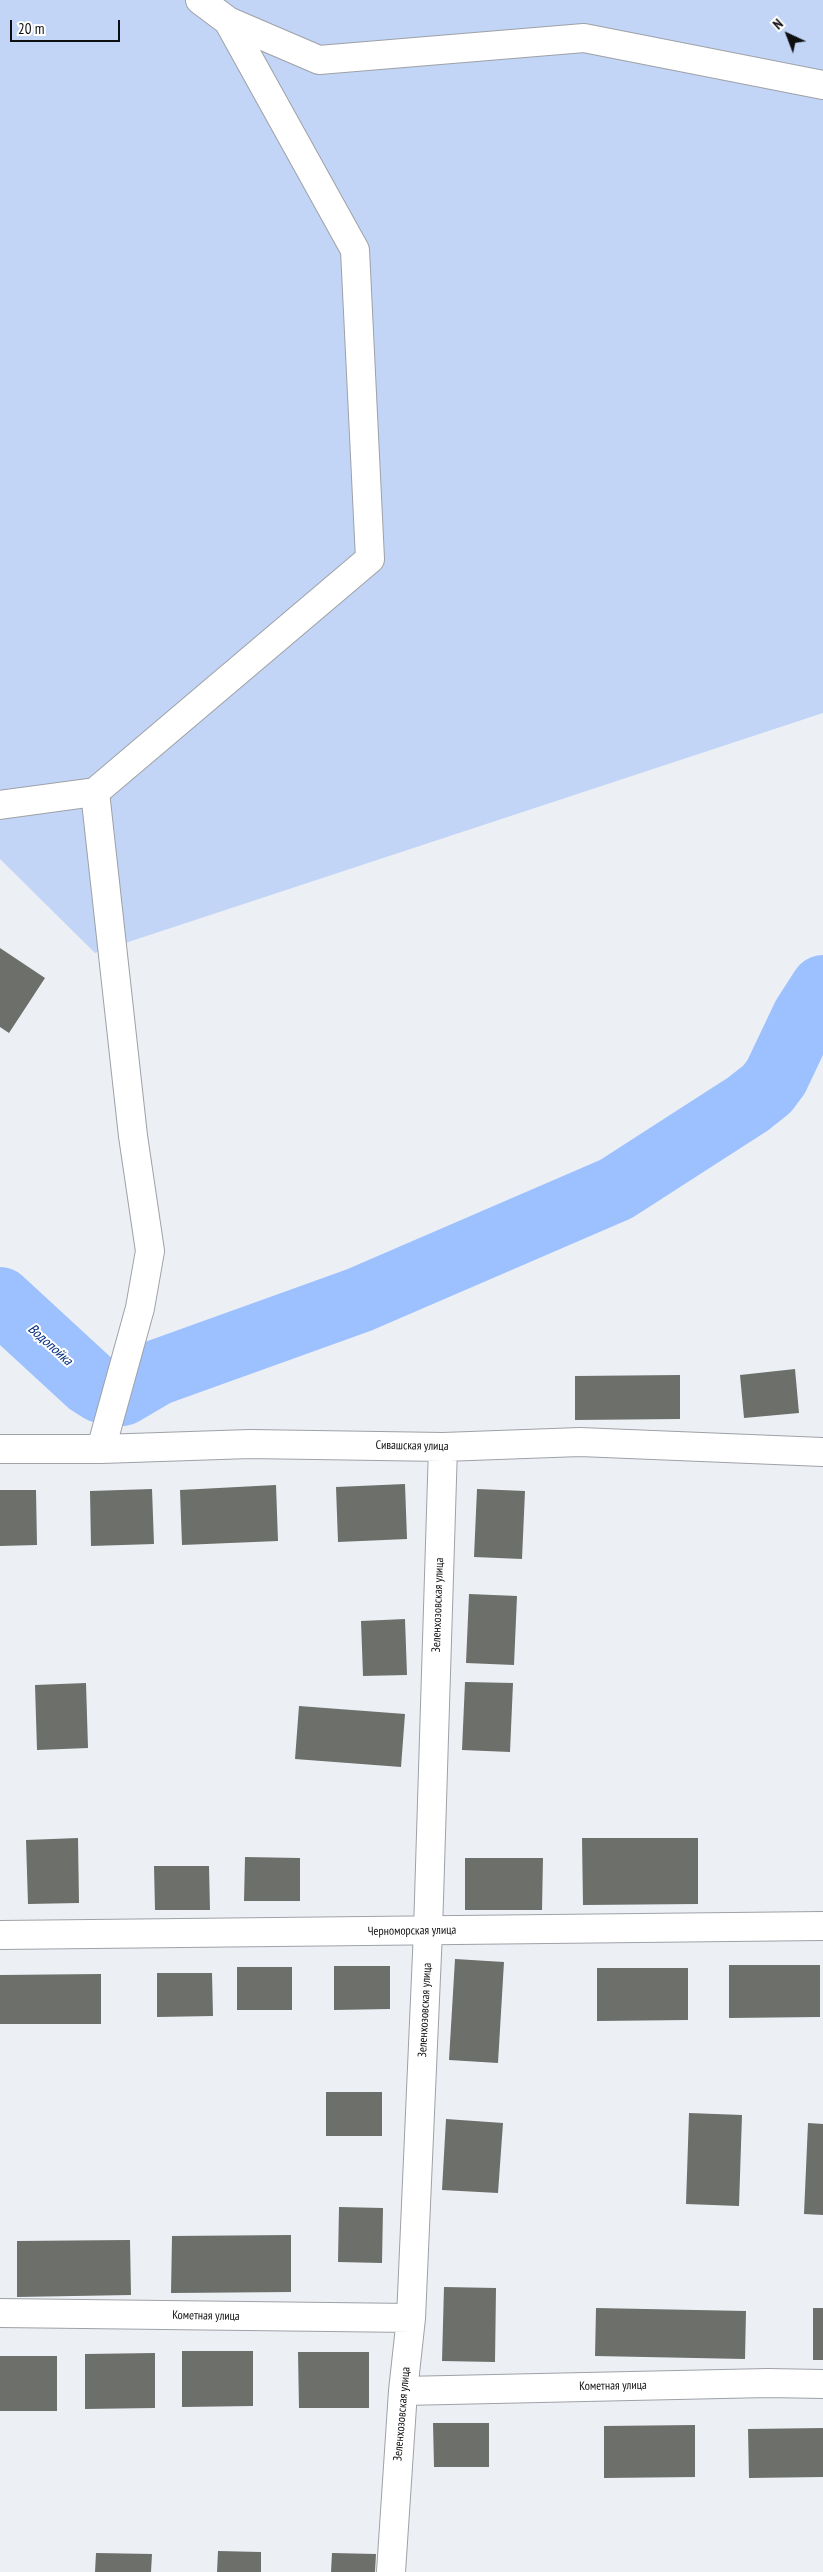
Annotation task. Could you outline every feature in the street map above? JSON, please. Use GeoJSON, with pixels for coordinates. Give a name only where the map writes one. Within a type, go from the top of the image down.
{"type":"FeatureCollection","features":[{"type":"Feature","properties":{"kind":"street"},"geometry":{"type":"LineString","coordinates":[[200,0],[228,21],[319,60],[584,38],[823,85]]}},
{"type":"Feature","properties":{"kind":"street"},"geometry":{"type":"LineString","coordinates":[[0,805],[95,792],[370,559],[355,250],[228,21]]}},
{"type":"Feature","properties":{"kind":"street"},"geometry":{"type":"LineString","coordinates":[[95,792],[133,1136],[150,1251],[140,1308],[101,1449]]}},
{"type":"Feature","properties":{"kind":"street","name":"Сивашская улица"},"geometry":{"type":"LineString","coordinates":[[0,1449],[101,1449],[250,1444],[443,1447],[580,1442],[823,1452]]}},
{"type":"Feature","properties":{"kind":"street","name":"Зеленхозовская улица"},"geometry":{"type":"LineString","coordinates":[[391,2572],[403,2391],[411,2318],[428,1931],[443,1447]]}},
{"type":"Feature","properties":{"kind":"street","name":"Черноморская улица"},"geometry":{"type":"LineString","coordinates":[[0,1935],[823,1926]]}},
{"type":"Feature","properties":{"kind":"street","name":"Кометная улица"},"geometry":{"type":"LineString","coordinates":[[0,2313],[411,2318]]}},
{"type":"Feature","properties":{"kind":"street","name":"Кометная улица"},"geometry":{"type":"LineString","coordinates":[[403,2391],[768,2383],[823,2384]]}},
{"type":"Feature","properties":{"kind":"shaded area"},"geometry":{"type":"Polygon","coordinates":[[[0,0],[823,0],[823,713],[95,953],[0,859],[0,0]]]}},
{"type":"Feature","properties":{"kind":"building"},"geometry":{"type":"Polygon","coordinates":[[[0,948],[45,978],[9,1033],[0,1027],[0,948]]]}},
{"type":"Feature","properties":{"kind":"building"},"geometry":{"type":"Polygon","coordinates":[[[795,1369],[799,1413],[744,1418],[740,1375],[795,1369]]]}},
{"type":"Feature","properties":{"kind":"building"},"geometry":{"type":"Polygon","coordinates":[[[680,1375],[680,1419],[575,1420],[575,1376],[680,1375]]]}},
{"type":"Feature","properties":{"kind":"building"},"geometry":{"type":"Polygon","coordinates":[[[405,1484],[407,1539],[338,1542],[336,1487],[405,1484]]]}},
{"type":"Feature","properties":{"kind":"building"},"geometry":{"type":"Polygon","coordinates":[[[276,1485],[278,1541],[182,1545],[180,1490],[276,1485]]]}},
{"type":"Feature","properties":{"kind":"building"},"geometry":{"type":"Polygon","coordinates":[[[152,1489],[154,1544],[91,1546],[90,1491],[152,1489]]]}},
{"type":"Feature","properties":{"kind":"building"},"geometry":{"type":"Polygon","coordinates":[[[477,1489],[525,1491],[522,1559],[474,1557],[477,1489]]]}},
{"type":"Feature","properties":{"kind":"building"},"geometry":{"type":"Polygon","coordinates":[[[0,1490],[36,1490],[37,1545],[0,1546],[0,1490]]]}},
{"type":"Feature","properties":{"kind":"building"},"geometry":{"type":"Polygon","coordinates":[[[469,1594],[517,1596],[514,1665],[466,1663],[469,1594]]]}},
{"type":"Feature","properties":{"kind":"building"},"geometry":{"type":"Polygon","coordinates":[[[405,1619],[407,1675],[363,1676],[361,1621],[405,1619]]]}},
{"type":"Feature","properties":{"kind":"building"},"geometry":{"type":"Polygon","coordinates":[[[465,1682],[513,1683],[510,1752],[462,1750],[465,1682]]]}},
{"type":"Feature","properties":{"kind":"building"},"geometry":{"type":"Polygon","coordinates":[[[86,1683],[88,1748],[37,1750],[35,1685],[86,1683]]]}},
{"type":"Feature","properties":{"kind":"building"},"geometry":{"type":"Polygon","coordinates":[[[299,1706],[405,1714],[401,1767],[295,1759],[299,1706]]]}},
{"type":"Feature","properties":{"kind":"building"},"geometry":{"type":"Polygon","coordinates":[[[78,1838],[79,1903],[28,1904],[26,1840],[78,1838]]]}},
{"type":"Feature","properties":{"kind":"building"},"geometry":{"type":"Polygon","coordinates":[[[582,1838],[698,1838],[698,1904],[583,1905],[582,1838]]]}},
{"type":"Feature","properties":{"kind":"building"},"geometry":{"type":"Polygon","coordinates":[[[245,1857],[300,1858],[300,1901],[244,1901],[245,1857]]]}},
{"type":"Feature","properties":{"kind":"building"},"geometry":{"type":"Polygon","coordinates":[[[465,1858],[543,1858],[542,1910],[465,1910],[465,1858]]]}},
{"type":"Feature","properties":{"kind":"building"},"geometry":{"type":"Polygon","coordinates":[[[154,1866],[209,1866],[210,1910],[155,1910],[154,1866]]]}},
{"type":"Feature","properties":{"kind":"building"},"geometry":{"type":"Polygon","coordinates":[[[455,1959],[504,1962],[498,2063],[449,2060],[455,1959]]]}},
{"type":"Feature","properties":{"kind":"building"},"geometry":{"type":"Polygon","coordinates":[[[729,1965],[820,1965],[820,2017],[729,2018],[729,1965]]]}},
{"type":"Feature","properties":{"kind":"building"},"geometry":{"type":"Polygon","coordinates":[[[334,1966],[390,1966],[390,2009],[334,2010],[334,1966]]]}},
{"type":"Feature","properties":{"kind":"building"},"geometry":{"type":"Polygon","coordinates":[[[237,1967],[292,1967],[292,2010],[237,2010],[237,1967]]]}},
{"type":"Feature","properties":{"kind":"building"},"geometry":{"type":"Polygon","coordinates":[[[597,1968],[688,1968],[688,2020],[597,2021],[597,1968]]]}},
{"type":"Feature","properties":{"kind":"building"},"geometry":{"type":"Polygon","coordinates":[[[157,1973],[212,1973],[213,2016],[157,2017],[157,1973]]]}},
{"type":"Feature","properties":{"kind":"building"},"geometry":{"type":"Polygon","coordinates":[[[101,1974],[101,2024],[0,2024],[0,1975],[101,1974]]]}},
{"type":"Feature","properties":{"kind":"building"},"geometry":{"type":"Polygon","coordinates":[[[326,2092],[382,2092],[382,2136],[326,2136],[326,2092]]]}},
{"type":"Feature","properties":{"kind":"building"},"geometry":{"type":"Polygon","coordinates":[[[689,2113],[742,2115],[739,2206],[686,2204],[689,2113]]]}},
{"type":"Feature","properties":{"kind":"building"},"geometry":{"type":"Polygon","coordinates":[[[446,2119],[503,2123],[498,2193],[442,2190],[446,2119]]]}},
{"type":"Feature","properties":{"kind":"building"},"geometry":{"type":"Polygon","coordinates":[[[808,2123],[823,2124],[823,2215],[804,2214],[808,2123]]]}},
{"type":"Feature","properties":{"kind":"building"},"geometry":{"type":"Polygon","coordinates":[[[339,2207],[383,2208],[382,2263],[338,2262],[339,2207]]]}},
{"type":"Feature","properties":{"kind":"building"},"geometry":{"type":"Polygon","coordinates":[[[291,2235],[291,2292],[171,2293],[172,2236],[291,2235]]]}},
{"type":"Feature","properties":{"kind":"building"},"geometry":{"type":"Polygon","coordinates":[[[130,2240],[131,2295],[17,2297],[17,2241],[130,2240]]]}},
{"type":"Feature","properties":{"kind":"building"},"geometry":{"type":"Polygon","coordinates":[[[444,2287],[496,2288],[495,2362],[442,2361],[444,2287]]]}},
{"type":"Feature","properties":{"kind":"building"},"geometry":{"type":"Polygon","coordinates":[[[596,2308],[746,2311],[745,2359],[595,2356],[596,2308]]]}},
{"type":"Feature","properties":{"kind":"building"},"geometry":{"type":"Polygon","coordinates":[[[813,2308],[823,2308],[823,2360],[813,2360],[813,2308]]]}},
{"type":"Feature","properties":{"kind":"building"},"geometry":{"type":"Polygon","coordinates":[[[182,2351],[253,2351],[253,2406],[182,2407],[182,2351]]]}},
{"type":"Feature","properties":{"kind":"building"},"geometry":{"type":"Polygon","coordinates":[[[298,2352],[369,2352],[369,2408],[299,2408],[298,2352]]]}},
{"type":"Feature","properties":{"kind":"building"},"geometry":{"type":"Polygon","coordinates":[[[155,2353],[155,2408],[85,2409],[85,2354],[155,2353]]]}},
{"type":"Feature","properties":{"kind":"building"},"geometry":{"type":"Polygon","coordinates":[[[0,2356],[57,2356],[57,2411],[0,2411],[0,2356]]]}},
{"type":"Feature","properties":{"kind":"building"},"geometry":{"type":"Polygon","coordinates":[[[433,2423],[489,2423],[489,2467],[434,2467],[433,2423]]]}},
{"type":"Feature","properties":{"kind":"building"},"geometry":{"type":"Polygon","coordinates":[[[695,2425],[695,2477],[604,2478],[604,2426],[695,2425]]]}},
{"type":"Feature","properties":{"kind":"building"},"geometry":{"type":"Polygon","coordinates":[[[823,2428],[823,2477],[749,2478],[748,2429],[823,2428]]]}},
{"type":"Feature","properties":{"kind":"building"},"geometry":{"type":"Polygon","coordinates":[[[218,2551],[261,2552],[261,2572],[217,2572],[218,2551]]]}},
{"type":"Feature","properties":{"kind":"building"},"geometry":{"type":"Polygon","coordinates":[[[96,2553],[152,2554],[151,2572],[95,2572],[96,2553]]]}},
{"type":"Feature","properties":{"kind":"building"},"geometry":{"type":"Polygon","coordinates":[[[332,2553],[376,2554],[375,2572],[331,2572],[332,2553]]]}},
{"type":"Feature","properties":{"kind":"waterway"},"geometry":{"type":"LineString","coordinates":[[122,1393],[156,1373],[359,1300],[616,1189],[748,1104],[767,1089],[776,1077],[805,1016],[823,988]]}},
{"type":"Feature","properties":{"kind":"waterway","name":"Водопойка"},"geometry":{"type":"LineString","coordinates":[[0,1300],[90,1383],[101,1390]]}}]}
